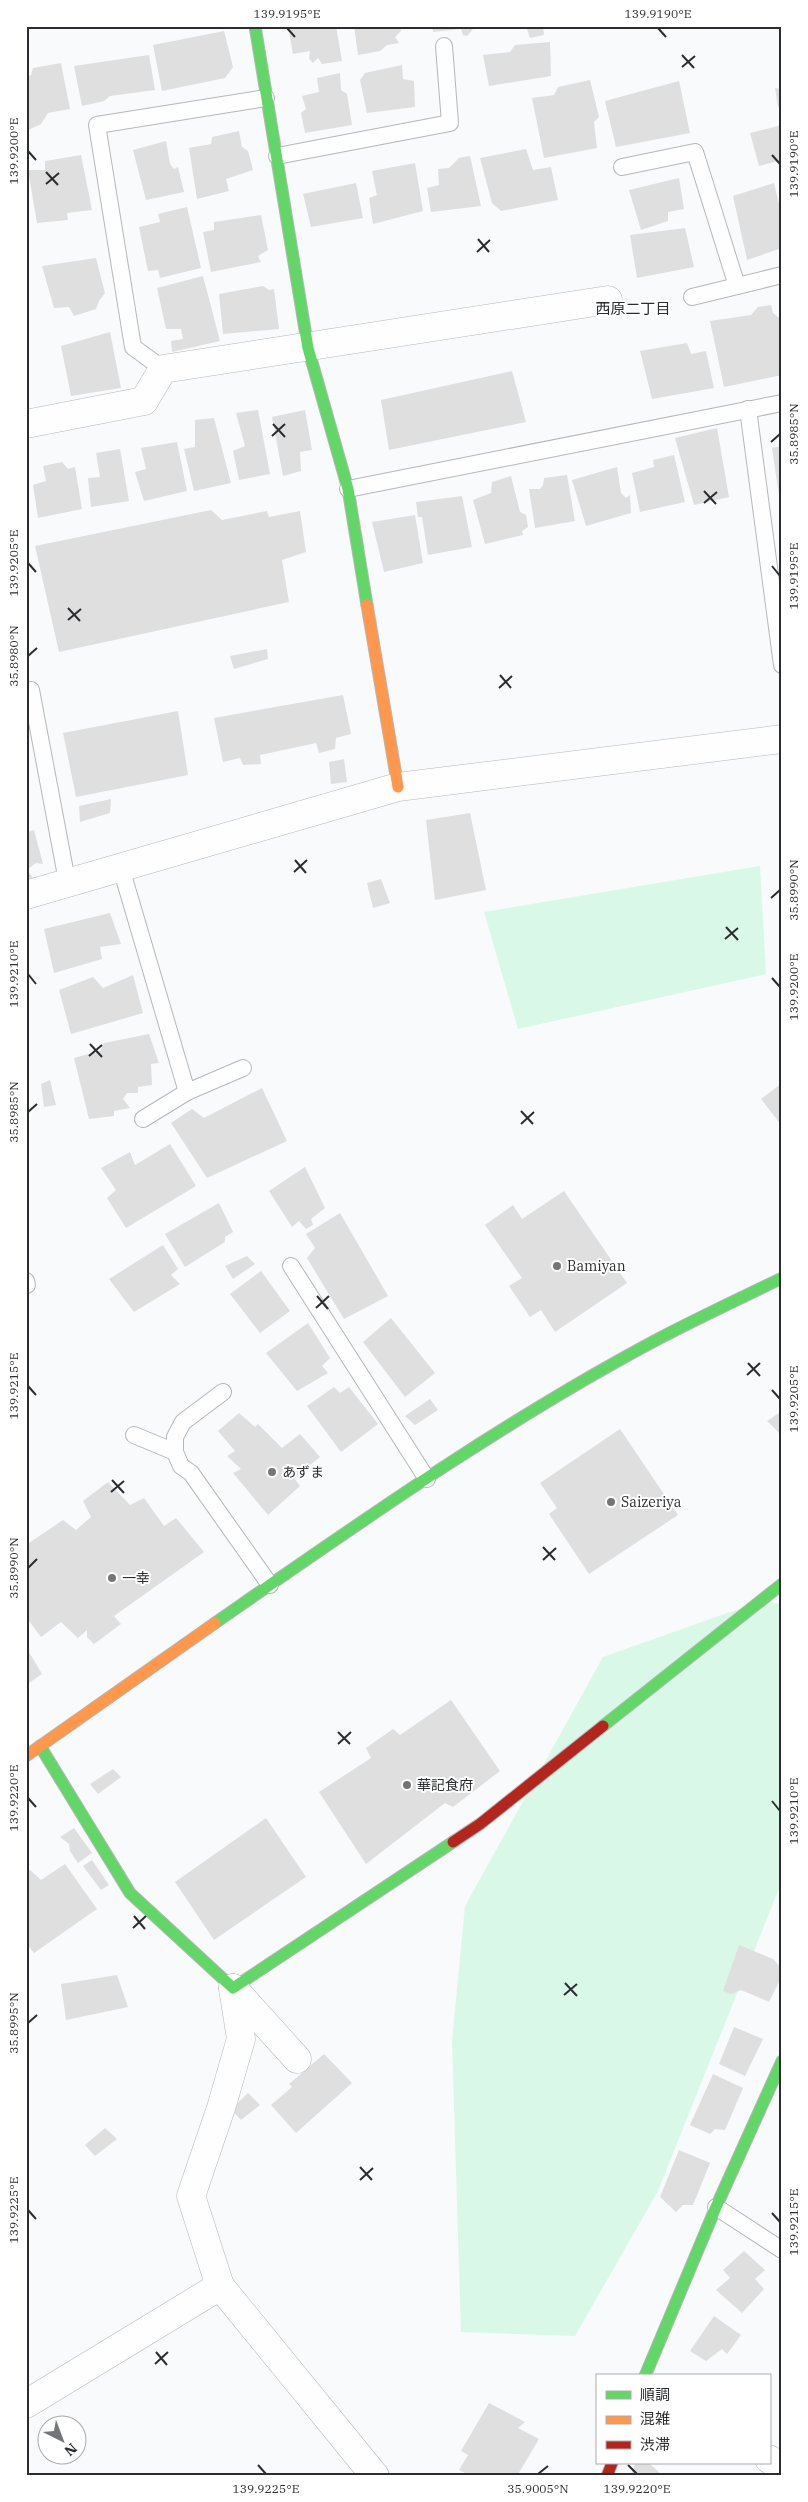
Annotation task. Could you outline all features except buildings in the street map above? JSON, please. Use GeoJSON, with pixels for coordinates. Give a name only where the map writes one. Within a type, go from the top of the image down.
{"type":"FeatureCollection","features":[{"type":"Feature","properties":{"kind":"street"},"geometry":{"type":"LineString","coordinates":[[255,26],[308,348],[348,489],[398,787]]}},
{"type":"Feature","properties":{"kind":"street"},"geometry":{"type":"LineString","coordinates":[[26,424],[144,401],[163,369],[608,300]]}},
{"type":"Feature","properties":{"kind":"street"},"geometry":{"type":"LineString","coordinates":[[26,895],[67,881],[121,868],[398,787],[782,739]]}},
{"type":"Feature","properties":{"kind":"street"},"geometry":{"type":"LineString","coordinates":[[26,1756],[270,1585],[427,1479],[550,1401],[660,1338],[782,1278]]}},
{"type":"Feature","properties":{"kind":"street"},"geometry":{"type":"LineString","coordinates":[[233,1988],[480,1824],[782,1584]]}},
{"type":"Feature","properties":{"kind":"street"},"geometry":{"type":"LineString","coordinates":[[40,1746],[130,1893],[233,1988],[297,2059]]}},
{"type":"Feature","properties":{"kind":"street"},"geometry":{"type":"LineString","coordinates":[[233,1988],[241,2039],[221,2108],[190,2196],[220,2286],[375,2476]]}},
{"type":"Feature","properties":{"kind":"street"},"geometry":{"type":"LineString","coordinates":[[646,2374],[716,2207],[782,2061]]}},
{"type":"Feature","properties":{"kind":"street"},"geometry":{"type":"LineString","coordinates":[[26,2404],[220,2286]]}},
{"type":"Feature","properties":{"kind":"street"},"geometry":{"type":"LineString","coordinates":[[770,2460],[782,2468]]}},
{"type":"Feature","properties":{"kind":"street"},"geometry":{"type":"LineString","coordinates":[[607,2476],[612,2464]]}},
{"type":"Feature","properties":{"kind":"lane"},"geometry":{"type":"LineString","coordinates":[[277,156],[450,123],[444,46]]}},
{"type":"Feature","properties":{"kind":"lane"},"geometry":{"type":"LineString","coordinates":[[163,369],[133,347],[97,124],[266,98]]}},
{"type":"Feature","properties":{"kind":"lane"},"geometry":{"type":"LineString","coordinates":[[622,167],[695,152],[737,286]]}},
{"type":"Feature","properties":{"kind":"lane"},"geometry":{"type":"LineString","coordinates":[[692,296],[782,276]]}},
{"type":"Feature","properties":{"kind":"lane"},"geometry":{"type":"LineString","coordinates":[[348,489],[782,403]]}},
{"type":"Feature","properties":{"kind":"lane"},"geometry":{"type":"LineString","coordinates":[[748,409],[782,665]]}},
{"type":"Feature","properties":{"kind":"lane"},"geometry":{"type":"LineString","coordinates":[[31,690],[67,881]]}},
{"type":"Feature","properties":{"kind":"lane"},"geometry":{"type":"LineString","coordinates":[[121,868],[187,1092]]}},
{"type":"Feature","properties":{"kind":"lane"},"geometry":{"type":"LineString","coordinates":[[143,1119],[187,1092],[243,1068]]}},
{"type":"Feature","properties":{"kind":"lane"},"geometry":{"type":"LineString","coordinates":[[291,1266],[427,1479]]}},
{"type":"Feature","properties":{"kind":"lane"},"geometry":{"type":"LineString","coordinates":[[224,1392],[183,1422],[175,1436],[175,1452],[180,1466],[191,1473],[270,1585]]}},
{"type":"Feature","properties":{"kind":"lane"},"geometry":{"type":"LineString","coordinates":[[134,1435],[175,1452]]}},
{"type":"Feature","properties":{"kind":"lane"},"geometry":{"type":"LineString","coordinates":[[716,2207],[782,2250]]}},
{"type":"Feature","properties":{"kind":"green space"},"geometry":{"type":"Polygon","coordinates":[[[760,866],[766,974],[518,1029],[484,912],[760,866]]]}},
{"type":"Feature","properties":{"kind":"green space"},"geometry":{"type":"Polygon","coordinates":[[[782,1603],[782,1881],[658,2191],[575,2336],[461,2332],[452,2041],[465,1906],[603,1657],[747,1606],[782,1603]]]}},
{"type":"Feature","properties":{"kind":"traffic: fast"},"geometry":{"type":"LineString","coordinates":[[255,26],[308,348],[348,489],[367,605]]}},
{"type":"Feature","properties":{"kind":"traffic: fast"},"geometry":{"type":"LineString","coordinates":[[215,1623],[433,1474],[545,1403],[660,1338],[782,1278]]}},
{"type":"Feature","properties":{"kind":"traffic: fast"},"geometry":{"type":"LineString","coordinates":[[603,1726],[782,1584]]}},
{"type":"Feature","properties":{"kind":"traffic: fast"},"geometry":{"type":"LineString","coordinates":[[40,1746],[130,1893],[233,1988],[453,1842]]}},
{"type":"Feature","properties":{"kind":"traffic: fast"},"geometry":{"type":"LineString","coordinates":[[646,2374],[716,2207],[782,2061]]}},
{"type":"Feature","properties":{"kind":"traffic: slow"},"geometry":{"type":"LineString","coordinates":[[367,605],[398,787]]}},
{"type":"Feature","properties":{"kind":"traffic: slow"},"geometry":{"type":"LineString","coordinates":[[26,1756],[215,1623]]}},
{"type":"Feature","properties":{"kind":"traffic: jam"},"geometry":{"type":"LineString","coordinates":[[453,1842],[480,1824],[603,1726]]}},
{"type":"Feature","properties":{"kind":"traffic: jam"},"geometry":{"type":"LineString","coordinates":[[607,2476],[612,2464]]}},
{"type":"Feature","properties":{"kind":"place","name":"Bamiyan"},"geometry":{"type":"Point","coordinates":[557,1266]}},
{"type":"Feature","properties":{"kind":"place","name":"あずま"},"geometry":{"type":"Point","coordinates":[272,1472]}},
{"type":"Feature","properties":{"kind":"place","name":"Saizeriya"},"geometry":{"type":"Point","coordinates":[611,1502]}},
{"type":"Feature","properties":{"kind":"place","name":"一幸"},"geometry":{"type":"Point","coordinates":[112,1578]}},
{"type":"Feature","properties":{"kind":"place","name":"華記食府"},"geometry":{"type":"Point","coordinates":[407,1785]}},
{"type":"Feature","properties":{"kind":"district","name":"西原二丁目"},"geometry":{"type":"Point","coordinates":[633,308]}}]}
